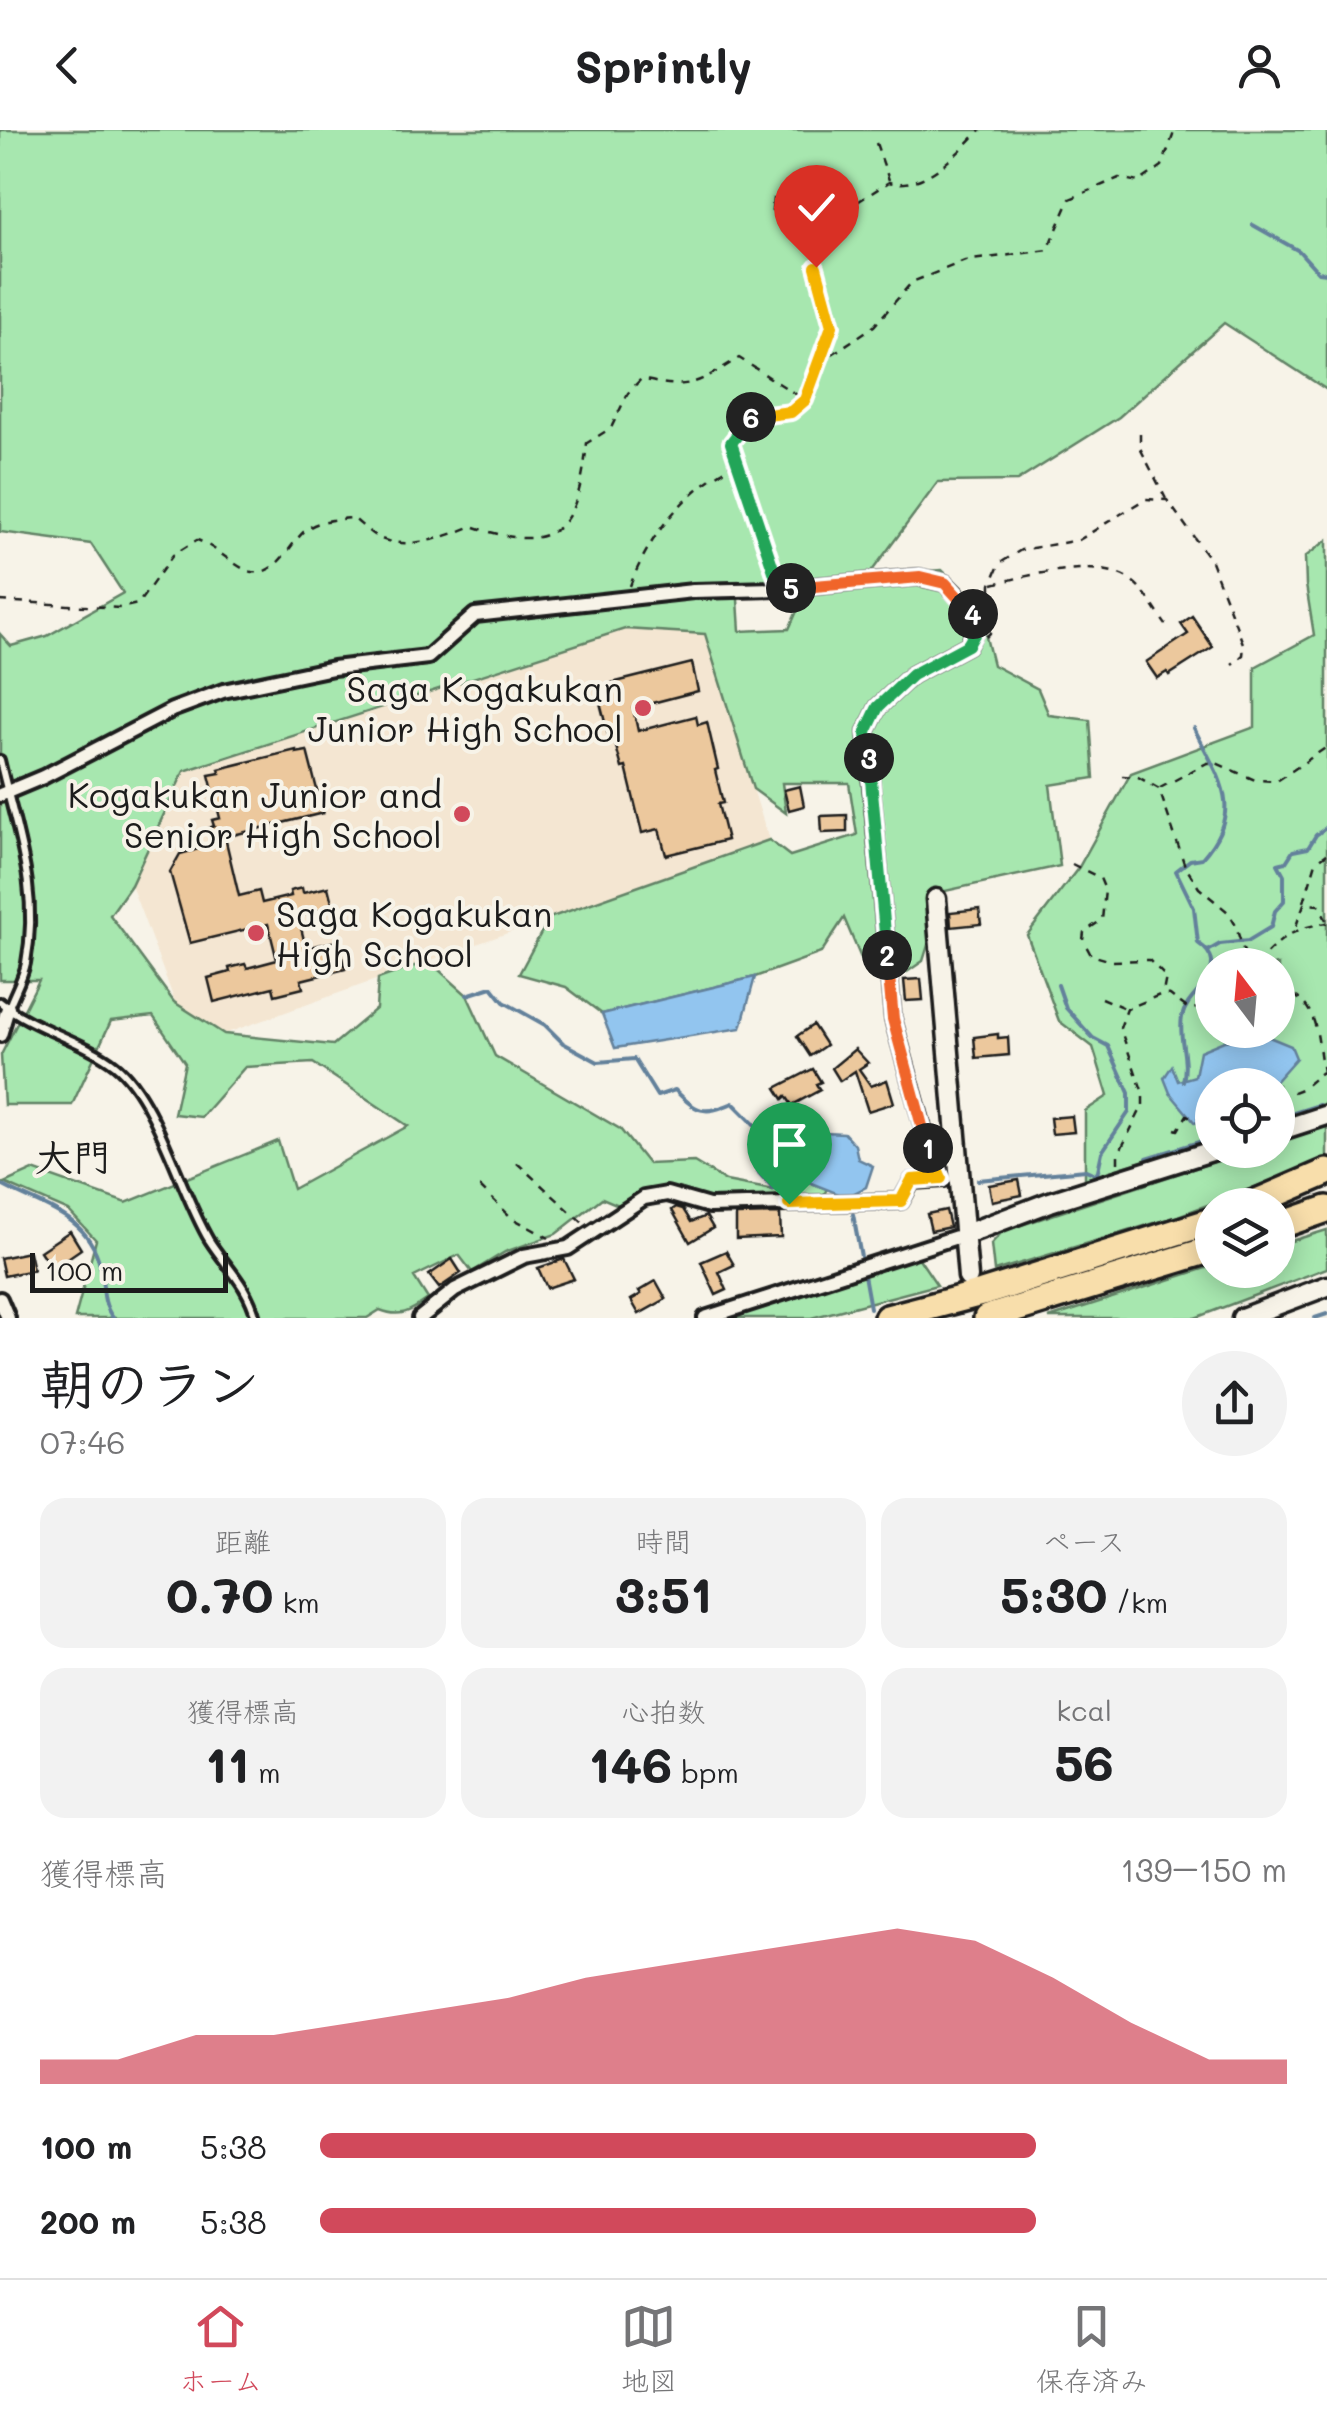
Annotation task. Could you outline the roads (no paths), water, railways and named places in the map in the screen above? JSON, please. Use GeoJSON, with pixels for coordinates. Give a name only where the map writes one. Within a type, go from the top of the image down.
{"type":"FeatureCollection","features":[{"type":"Feature","properties":{"kind":"highway"},"geometry":{"type":"LineString","coordinates":[[1290,1188],[1327,1172]]}},
{"type":"Feature","properties":{"kind":"highway"},"geometry":{"type":"LineString","coordinates":[[1295,1192],[1327,1181]]}},
{"type":"Feature","properties":{"kind":"highway"},"geometry":{"type":"LineString","coordinates":[[1295,1220],[1327,1209]]}},
{"type":"Feature","properties":{"kind":"highway"},"geometry":{"type":"LineString","coordinates":[[887,1318],[982,1293],[1195,1226]]}},
{"type":"Feature","properties":{"kind":"highway"},"geometry":{"type":"LineString","coordinates":[[987,1318],[1195,1254]]}},
{"type":"Feature","properties":{"kind":"street"},"geometry":{"type":"LineString","coordinates":[[4,794],[172,710],[223,691],[333,668],[428,658],[474,615],[627,596],[920,577],[945,583],[973,610],[976,631],[968,645],[912,675],[878,707],[866,732],[893,1019],[932,1160],[941,1178]]}},
{"type":"Feature","properties":{"kind":"street"},"geometry":{"type":"LineString","coordinates":[[936,898],[968,1277]]}},
{"type":"Feature","properties":{"kind":"street"},"geometry":{"type":"LineString","coordinates":[[0,1035],[4,1005]]}},
{"type":"Feature","properties":{"kind":"street"},"geometry":{"type":"LineString","coordinates":[[1295,1125],[1327,1115]]}},
{"type":"Feature","properties":{"kind":"street"},"geometry":{"type":"LineString","coordinates":[[705,1318],[1195,1156]]}},
{"type":"Feature","properties":{"kind":"street"},"geometry":{"type":"LineString","coordinates":[[420,1318],[455,1290],[524,1256],[568,1248],[644,1198],[668,1194],[709,1206],[901,1201],[912,1180],[941,1178],[962,1186]]}},
{"type":"Feature","properties":{"kind":"street"},"geometry":{"type":"LineString","coordinates":[[1242,1318],[1327,1286]]}},
{"type":"Feature","properties":{"kind":"street"},"geometry":{"type":"LineString","coordinates":[[0,1302],[8,1318]]}},
{"type":"Feature","properties":{"kind":"lane"},"geometry":{"type":"LineString","coordinates":[[0,760],[4,794],[26,853],[31,902],[26,965],[4,1005],[44,1030],[112,1062],[134,1082],[209,1239],[250,1294],[256,1318]]}},
{"type":"Feature","properties":{"kind":"water"},"geometry":{"type":"Polygon","coordinates":[[[755,977],[741,1028],[615,1048],[602,1014],[755,977]]]}},
{"type":"Feature","properties":{"kind":"water"},"geometry":{"type":"Polygon","coordinates":[[[1292,1048],[1296,1058],[1287,1068],[1197,1068],[1200,1051],[1292,1048]]]}},
{"type":"Feature","properties":{"kind":"water"},"geometry":{"type":"Polygon","coordinates":[[[1172,1066],[1178,1081],[1195,1076],[1195,1123],[1170,1093],[1164,1078],[1172,1066]]]}},
{"type":"Feature","properties":{"kind":"water"},"geometry":{"type":"Polygon","coordinates":[[[782,1130],[844,1133],[855,1145],[858,1159],[873,1166],[866,1187],[846,1197],[804,1180],[773,1190],[757,1172],[765,1135],[782,1130]]]}},
{"type":"Feature","properties":{"kind":"waterway"},"geometry":{"type":"LineString","coordinates":[[1253,225],[1299,251],[1318,272],[1327,273]]}},
{"type":"Feature","properties":{"kind":"waterway"},"geometry":{"type":"LineString","coordinates":[[1183,1081],[1182,1017],[1208,977],[1212,962],[1198,943],[1194,908],[1176,871],[1190,860],[1202,858],[1223,824],[1225,808],[1219,778],[1194,728]]}},
{"type":"Feature","properties":{"kind":"waterway"},"geometry":{"type":"LineString","coordinates":[[1213,948],[1248,941],[1271,927],[1275,911],[1284,901],[1284,875],[1278,864],[1286,862],[1293,851],[1308,848],[1327,827]]}},
{"type":"Feature","properties":{"kind":"waterway"},"geometry":{"type":"LineString","coordinates":[[978,1180],[1086,1170],[1097,1175],[1102,1152],[1129,1112],[1129,1093],[1108,1046],[1093,1038],[1066,1008],[1058,985]]}},
{"type":"Feature","properties":{"kind":"waterway"},"geometry":{"type":"LineString","coordinates":[[467,995],[492,987],[504,1002],[598,1062],[634,1059],[657,1096],[675,1090],[701,1110],[733,1103],[765,1135]]}},
{"type":"Feature","properties":{"kind":"waterway"},"geometry":{"type":"LineString","coordinates":[[1295,1113],[1319,1105]]}},
{"type":"Feature","properties":{"kind":"waterway"},"geometry":{"type":"LineString","coordinates":[[1147,1158],[1195,1143]]}},
{"type":"Feature","properties":{"kind":"waterway"},"geometry":{"type":"LineString","coordinates":[[0,1184],[60,1214],[85,1234],[100,1265],[104,1299],[113,1318]]}},
{"type":"Feature","properties":{"kind":"waterway"},"geometry":{"type":"LineString","coordinates":[[853,1214],[861,1257]]}},
{"type":"Feature","properties":{"kind":"waterway"},"geometry":{"type":"LineString","coordinates":[[864,1275],[870,1308]]}},
{"type":"Feature","properties":{"kind":"waterway"},"geometry":{"type":"LineString","coordinates":[[1315,1318],[1327,1314]]}},
{"type":"Feature","properties":{"kind":"place","name":"Saga Kogakukan Junior High School"},"geometry":{"type":"Point","coordinates":[643,708]}},
{"type":"Feature","properties":{"kind":"place","name":"Kogakukan Junior and Senior High School"},"geometry":{"type":"Point","coordinates":[462,814]}},
{"type":"Feature","properties":{"kind":"place","name":"Saga Kogakukan High School"},"geometry":{"type":"Point","coordinates":[256,933]}},
{"type":"Feature","properties":{"kind":"district","name":"大門"},"geometry":{"type":"Point","coordinates":[73,1156]}}]}
